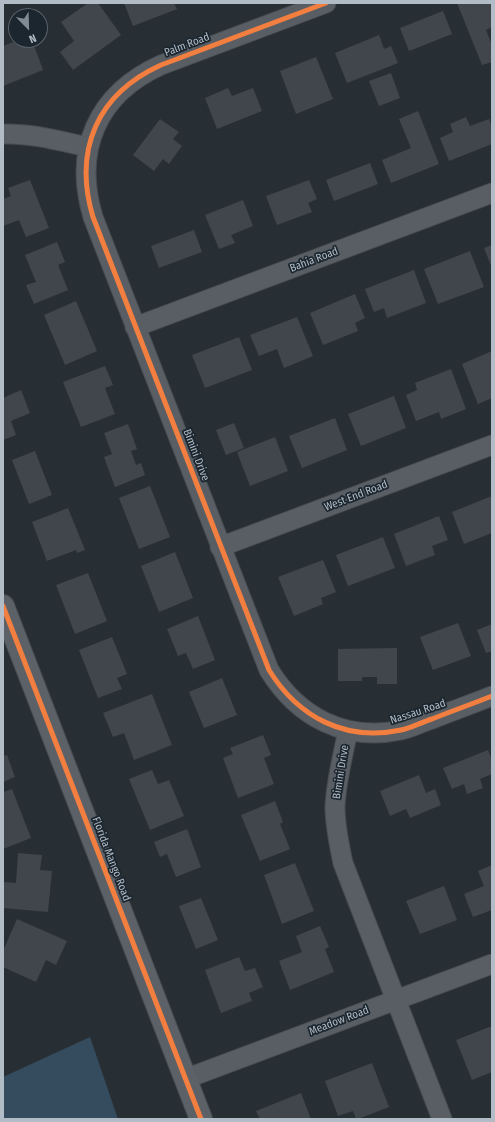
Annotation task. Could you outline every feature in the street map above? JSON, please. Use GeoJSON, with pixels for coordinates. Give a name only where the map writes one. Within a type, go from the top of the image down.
{"type":"FeatureCollection","features":[{"type":"Feature","properties":{"kind":"street","name":"Palm Road"},"geometry":{"type":"LineString","coordinates":[[88,147],[94,131],[107,107],[115,96],[136,78],[161,65],[326,3]]}},
{"type":"Feature","properties":{"kind":"street"},"geometry":{"type":"LineString","coordinates":[[3,134],[44,137],[88,147]]}},
{"type":"Feature","properties":{"kind":"street","name":"Bimini Drive"},"geometry":{"type":"LineString","coordinates":[[88,147],[85,175],[89,203],[93,217],[269,670],[285,693],[306,712],[330,725],[348,730],[338,779],[335,807],[337,835],[343,863],[442,1119]]}},
{"type":"Feature","properties":{"kind":"street","name":"Bahia Road"},"geometry":{"type":"LineString","coordinates":[[135,327],[492,193]]}},
{"type":"Feature","properties":{"kind":"street","name":"West End Road"},"geometry":{"type":"LineString","coordinates":[[220,547],[492,445]]}},
{"type":"Feature","properties":{"kind":"street","name":"Florida Mango Road"},"geometry":{"type":"LineString","coordinates":[[3,606],[201,1119]]}},
{"type":"Feature","properties":{"kind":"street","name":"Nassau Road"},"geometry":{"type":"LineString","coordinates":[[348,730],[374,733],[402,730],[492,696]]}},
{"type":"Feature","properties":{"kind":"street","name":"Meadow Road"},"geometry":{"type":"LineString","coordinates":[[185,1079],[492,964]]}},
{"type":"Feature","properties":{"kind":"water"},"geometry":{"type":"Polygon","coordinates":[[[90,1037],[118,1119],[3,1119],[3,1077],[90,1037]]]}},
{"type":"Feature","properties":{"kind":"building"},"geometry":{"type":"Polygon","coordinates":[[[88,3],[98,3],[121,35],[73,70],[60,52],[74,41],[61,22],[88,3]]]}},
{"type":"Feature","properties":{"kind":"building"},"geometry":{"type":"Polygon","coordinates":[[[124,3],[174,3],[177,9],[133,26],[124,3]]]}},
{"type":"Feature","properties":{"kind":"building"},"geometry":{"type":"Polygon","coordinates":[[[457,3],[492,3],[492,27],[486,30],[492,45],[492,62],[482,65],[457,3]]]}},
{"type":"Feature","properties":{"kind":"building"},"geometry":{"type":"Polygon","coordinates":[[[443,11],[452,34],[409,51],[400,28],[443,11]]]}},
{"type":"Feature","properties":{"kind":"building"},"geometry":{"type":"Polygon","coordinates":[[[379,35],[384,49],[391,46],[398,63],[347,83],[335,53],[379,35]]]}},
{"type":"Feature","properties":{"kind":"building"},"geometry":{"type":"Polygon","coordinates":[[[8,44],[8,48],[35,48],[43,70],[3,86],[3,46],[8,44]]]}},
{"type":"Feature","properties":{"kind":"building"},"geometry":{"type":"Polygon","coordinates":[[[316,57],[333,99],[296,114],[280,71],[316,57]]]}},
{"type":"Feature","properties":{"kind":"building"},"geometry":{"type":"Polygon","coordinates":[[[391,73],[400,98],[379,106],[369,81],[391,73]]]}},
{"type":"Feature","properties":{"kind":"building"},"geometry":{"type":"Polygon","coordinates":[[[228,88],[232,96],[253,88],[262,111],[217,129],[205,98],[228,88]]]}},
{"type":"Feature","properties":{"kind":"building"},"geometry":{"type":"Polygon","coordinates":[[[418,111],[439,164],[391,183],[382,160],[411,148],[399,119],[418,111]]]}},
{"type":"Feature","properties":{"kind":"building"},"geometry":{"type":"Polygon","coordinates":[[[466,117],[470,126],[489,119],[492,127],[492,144],[449,161],[440,138],[453,132],[450,124],[466,117]]]}},
{"type":"Feature","properties":{"kind":"building"},"geometry":{"type":"Polygon","coordinates":[[[160,119],[179,132],[173,139],[182,146],[169,164],[163,159],[154,171],[133,155],[160,119]]]}},
{"type":"Feature","properties":{"kind":"building"},"geometry":{"type":"Polygon","coordinates":[[[370,163],[378,184],[334,201],[326,180],[370,163]]]}},
{"type":"Feature","properties":{"kind":"building"},"geometry":{"type":"Polygon","coordinates":[[[30,180],[49,228],[26,237],[19,220],[3,226],[3,199],[11,196],[8,188],[30,180]]]}},
{"type":"Feature","properties":{"kind":"building"},"geometry":{"type":"Polygon","coordinates":[[[309,180],[317,199],[308,203],[312,212],[277,225],[266,196],[309,180]]]}},
{"type":"Feature","properties":{"kind":"building"},"geometry":{"type":"Polygon","coordinates":[[[243,200],[253,226],[231,235],[235,243],[219,249],[205,215],[243,200]]]}},
{"type":"Feature","properties":{"kind":"building"},"geometry":{"type":"Polygon","coordinates":[[[194,230],[202,252],[159,268],[151,246],[194,230]]]}},
{"type":"Feature","properties":{"kind":"building"},"geometry":{"type":"Polygon","coordinates":[[[57,242],[65,262],[58,265],[68,290],[34,304],[26,285],[36,282],[25,255],[57,242]]]}},
{"type":"Feature","properties":{"kind":"building"},"geometry":{"type":"Polygon","coordinates":[[[492,245],[492,268],[484,248],[492,245]]]}},
{"type":"Feature","properties":{"kind":"building"},"geometry":{"type":"Polygon","coordinates":[[[470,251],[484,287],[438,304],[424,269],[470,251]]]}},
{"type":"Feature","properties":{"kind":"building"},"geometry":{"type":"Polygon","coordinates":[[[414,270],[426,303],[387,318],[384,308],[374,312],[365,289],[414,270]]]}},
{"type":"Feature","properties":{"kind":"building"},"geometry":{"type":"Polygon","coordinates":[[[355,294],[365,318],[355,323],[358,331],[323,345],[310,313],[355,294]]]}},
{"type":"Feature","properties":{"kind":"building"},"geometry":{"type":"Polygon","coordinates":[[[76,301],[97,351],[65,365],[44,315],[76,301]]]}},
{"type":"Feature","properties":{"kind":"building"},"geometry":{"type":"Polygon","coordinates":[[[297,317],[313,356],[284,368],[277,349],[259,356],[250,335],[297,317]]]}},
{"type":"Feature","properties":{"kind":"building"},"geometry":{"type":"Polygon","coordinates":[[[239,337],[252,370],[205,388],[192,355],[239,337]]]}},
{"type":"Feature","properties":{"kind":"building"},"geometry":{"type":"Polygon","coordinates":[[[492,351],[492,398],[478,404],[462,364],[492,351]]]}},
{"type":"Feature","properties":{"kind":"building"},"geometry":{"type":"Polygon","coordinates":[[[105,366],[113,385],[105,388],[115,414],[81,427],[63,382],[105,366]]]}},
{"type":"Feature","properties":{"kind":"building"},"geometry":{"type":"Polygon","coordinates":[[[451,369],[466,409],[441,419],[439,412],[416,421],[406,395],[417,390],[415,383],[451,369]]]}},
{"type":"Feature","properties":{"kind":"building"},"geometry":{"type":"Polygon","coordinates":[[[21,390],[30,413],[11,421],[16,435],[3,440],[3,398],[21,390]]]}},
{"type":"Feature","properties":{"kind":"building"},"geometry":{"type":"Polygon","coordinates":[[[394,396],[406,428],[361,446],[348,414],[394,396]]]}},
{"type":"Feature","properties":{"kind":"building"},"geometry":{"type":"Polygon","coordinates":[[[335,418],[347,450],[302,468],[289,436],[335,418]]]}},
{"type":"Feature","properties":{"kind":"building"},"geometry":{"type":"Polygon","coordinates":[[[234,423],[244,448],[226,455],[216,430],[234,423]]]}},
{"type":"Feature","properties":{"kind":"building"},"geometry":{"type":"Polygon","coordinates":[[[128,424],[137,449],[131,451],[136,465],[141,463],[145,475],[115,487],[104,457],[112,454],[104,433],[128,424]]]}},
{"type":"Feature","properties":{"kind":"building"},"geometry":{"type":"Polygon","coordinates":[[[275,437],[288,471],[250,486],[237,452],[275,437]]]}},
{"type":"Feature","properties":{"kind":"building"},"geometry":{"type":"Polygon","coordinates":[[[35,451],[52,495],[29,504],[12,460],[35,451]]]}},
{"type":"Feature","properties":{"kind":"building"},"geometry":{"type":"Polygon","coordinates":[[[150,486],[170,537],[139,549],[119,498],[150,486]]]}},
{"type":"Feature","properties":{"kind":"building"},"geometry":{"type":"Polygon","coordinates":[[[492,496],[492,533],[464,544],[452,512],[492,496]]]}},
{"type":"Feature","properties":{"kind":"building"},"geometry":{"type":"Polygon","coordinates":[[[68,508],[85,550],[77,553],[76,550],[47,561],[32,522],[68,508]]]}},
{"type":"Feature","properties":{"kind":"building"},"geometry":{"type":"Polygon","coordinates":[[[439,516],[448,540],[432,546],[435,555],[406,566],[394,534],[439,516]]]}},
{"type":"Feature","properties":{"kind":"building"},"geometry":{"type":"Polygon","coordinates":[[[383,537],[395,568],[348,586],[336,555],[383,537]]]}},
{"type":"Feature","properties":{"kind":"building"},"geometry":{"type":"Polygon","coordinates":[[[175,552],[193,598],[159,612],[141,566],[175,552]]]}},
{"type":"Feature","properties":{"kind":"building"},"geometry":{"type":"Polygon","coordinates":[[[323,560],[336,592],[321,598],[323,604],[294,616],[278,577],[323,560]]]}},
{"type":"Feature","properties":{"kind":"building"},"geometry":{"type":"Polygon","coordinates":[[[88,573],[107,621],[75,634],[56,585],[88,573]]]}},
{"type":"Feature","properties":{"kind":"building"},"geometry":{"type":"Polygon","coordinates":[[[198,616],[215,660],[193,669],[186,653],[178,656],[167,629],[198,616]]]}},
{"type":"Feature","properties":{"kind":"building"},"geometry":{"type":"Polygon","coordinates":[[[458,623],[471,656],[433,670],[420,637],[458,623]]]}},
{"type":"Feature","properties":{"kind":"building"},"geometry":{"type":"Polygon","coordinates":[[[492,624],[492,651],[486,653],[477,630],[492,624]]]}},
{"type":"Feature","properties":{"kind":"building"},"geometry":{"type":"Polygon","coordinates":[[[112,637],[127,674],[117,678],[122,689],[98,698],[79,650],[112,637]]]}},
{"type":"Feature","properties":{"kind":"building"},"geometry":{"type":"Polygon","coordinates":[[[397,648],[397,684],[377,684],[377,677],[362,677],[362,681],[338,681],[338,649],[397,648]]]}},
{"type":"Feature","properties":{"kind":"building"},"geometry":{"type":"Polygon","coordinates":[[[222,678],[237,715],[204,728],[189,692],[222,678]]]}},
{"type":"Feature","properties":{"kind":"building"},"geometry":{"type":"Polygon","coordinates":[[[152,694],[172,745],[134,760],[124,733],[113,737],[103,713],[152,694]]]}},
{"type":"Feature","properties":{"kind":"building"},"geometry":{"type":"Polygon","coordinates":[[[263,735],[271,755],[264,758],[274,784],[238,798],[223,758],[233,754],[230,748],[263,735]]]}},
{"type":"Feature","properties":{"kind":"building"},"geometry":{"type":"Polygon","coordinates":[[[488,750],[492,760],[492,774],[480,779],[483,788],[467,794],[464,784],[452,789],[443,768],[488,750]]]}},
{"type":"Feature","properties":{"kind":"building"},"geometry":{"type":"Polygon","coordinates":[[[7,755],[15,777],[3,782],[3,756],[7,755]]]}},
{"type":"Feature","properties":{"kind":"building"},"geometry":{"type":"Polygon","coordinates":[[[152,770],[158,784],[169,780],[184,816],[150,830],[129,779],[152,770]]]}},
{"type":"Feature","properties":{"kind":"building"},"geometry":{"type":"Polygon","coordinates":[[[419,775],[426,793],[435,789],[441,805],[410,818],[406,809],[390,816],[380,791],[419,775]]]}},
{"type":"Feature","properties":{"kind":"building"},"geometry":{"type":"Polygon","coordinates":[[[12,789],[31,838],[3,849],[3,792],[12,789]]]}},
{"type":"Feature","properties":{"kind":"building"},"geometry":{"type":"Polygon","coordinates":[[[275,801],[283,822],[280,824],[290,849],[260,861],[241,815],[275,801]]]}},
{"type":"Feature","properties":{"kind":"building"},"geometry":{"type":"Polygon","coordinates":[[[187,829],[201,867],[176,877],[167,854],[160,857],[154,842],[187,829]]]}},
{"type":"Feature","properties":{"kind":"building"},"geometry":{"type":"Polygon","coordinates":[[[18,853],[42,855],[40,870],[52,871],[48,912],[3,908],[4,882],[16,883],[18,853]]]}},
{"type":"Feature","properties":{"kind":"building"},"geometry":{"type":"Polygon","coordinates":[[[295,863],[314,911],[282,924],[264,875],[295,863]]]}},
{"type":"Feature","properties":{"kind":"building"},"geometry":{"type":"Polygon","coordinates":[[[492,865],[492,910],[473,917],[464,894],[484,886],[478,871],[492,865]]]}},
{"type":"Feature","properties":{"kind":"building"},"geometry":{"type":"Polygon","coordinates":[[[444,886],[457,920],[420,934],[406,901],[444,886]]]}},
{"type":"Feature","properties":{"kind":"building"},"geometry":{"type":"Polygon","coordinates":[[[201,898],[218,940],[196,949],[179,906],[201,898]]]}},
{"type":"Feature","properties":{"kind":"building"},"geometry":{"type":"Polygon","coordinates":[[[17,919],[67,941],[56,965],[46,960],[36,982],[3,967],[3,951],[17,919]]]}},
{"type":"Feature","properties":{"kind":"building"},"geometry":{"type":"Polygon","coordinates":[[[320,926],[329,947],[325,949],[334,972],[290,990],[279,961],[302,952],[296,936],[320,926]]]}},
{"type":"Feature","properties":{"kind":"building"},"geometry":{"type":"Polygon","coordinates":[[[239,957],[245,971],[255,968],[263,987],[249,993],[252,1001],[221,1013],[205,970],[239,957]]]}},
{"type":"Feature","properties":{"kind":"building"},"geometry":{"type":"Polygon","coordinates":[[[492,1026],[492,1072],[472,1080],[456,1040],[492,1026]]]}},
{"type":"Feature","properties":{"kind":"building"},"geometry":{"type":"Polygon","coordinates":[[[372,1063],[389,1107],[358,1119],[356,1119],[353,1111],[338,1116],[325,1081],[372,1063]]]}},
{"type":"Feature","properties":{"kind":"building"},"geometry":{"type":"Polygon","coordinates":[[[301,1093],[311,1119],[260,1119],[256,1111],[301,1093]]]}},
{"type":"Feature","properties":{"kind":"cycle path"},"geometry":{"type":"LineString","coordinates":[[326,3],[161,65],[139,77],[121,92],[106,108],[96,127],[89,147],[86,169],[88,192],[93,217],[269,670],[281,687],[294,701],[309,713],[325,722],[342,729],[380,733],[405,729],[492,696]]}},
{"type":"Feature","properties":{"kind":"cycle path"},"geometry":{"type":"LineString","coordinates":[[3,606],[201,1119]]}}]}
